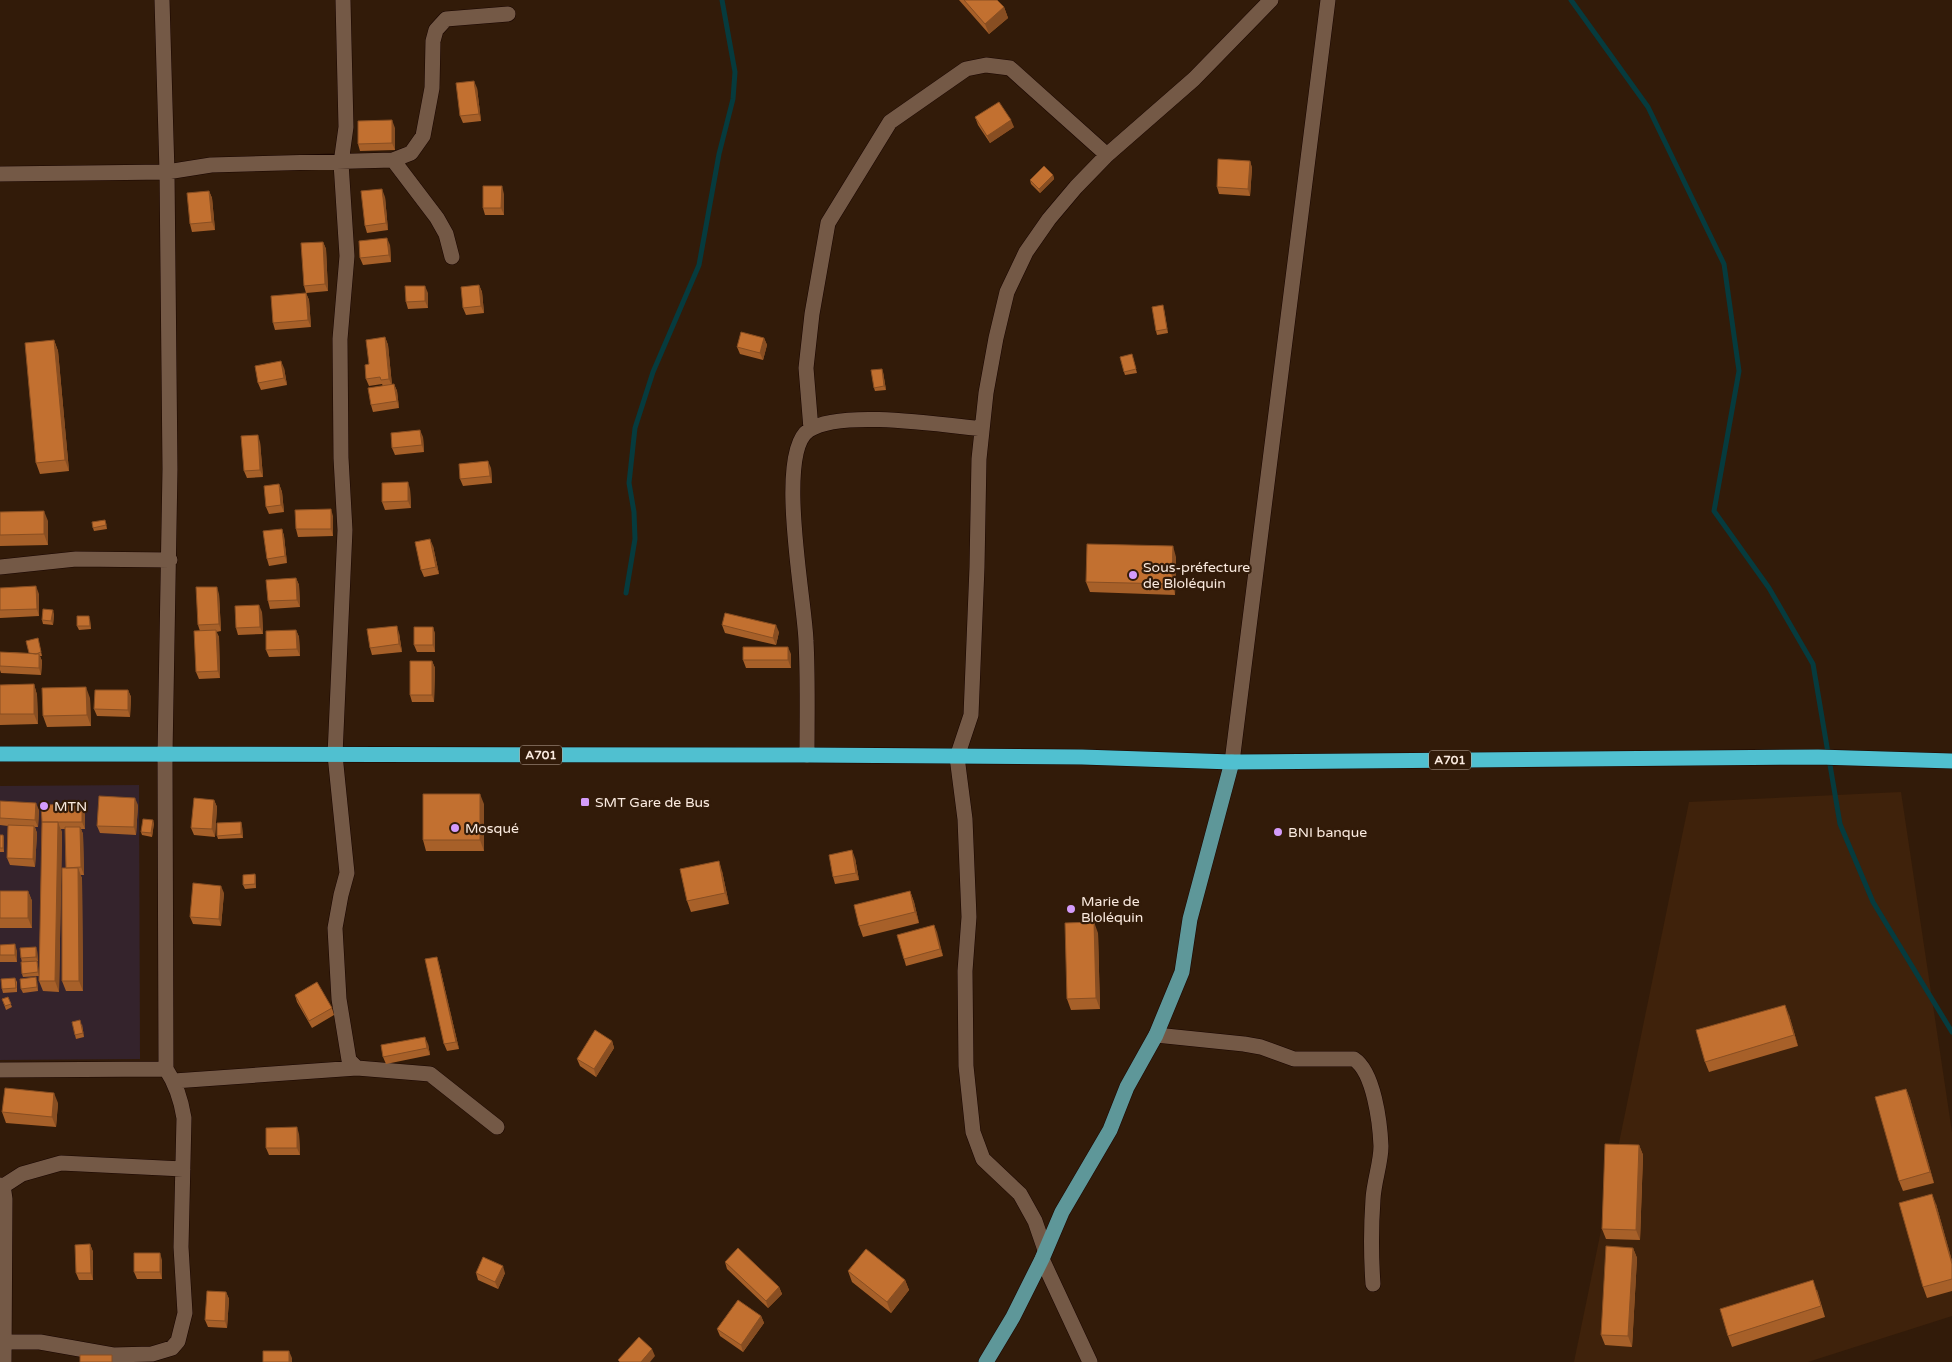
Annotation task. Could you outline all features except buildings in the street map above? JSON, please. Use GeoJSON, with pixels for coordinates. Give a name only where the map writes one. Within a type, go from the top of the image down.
{"type":"FeatureCollection","features":[{"type":"Feature","properties":{"kind":"highway","name":"A701"},"geometry":{"type":"LineString","coordinates":[[0,754],[807,755],[1082,757],[1232,762],[1818,757],[1952,761]]}},
{"type":"Feature","properties":{"kind":"main road"},"geometry":{"type":"LineString","coordinates":[[986,1362],[1013,1317],[1044,1255],[1062,1212],[1110,1130],[1127,1087],[1156,1035],[1182,972],[1190,919],[1232,762]]}},
{"type":"Feature","properties":{"kind":"street"},"geometry":{"type":"LineString","coordinates":[[2,1342],[40,1342],[113,1355],[152,1354],[172,1348],[178,1341],[185,1313],[181,1247],[184,1118],[181,1100],[170,1075],[165,755],[170,560],[167,172],[162,0]]}},
{"type":"Feature","properties":{"kind":"street"},"geometry":{"type":"LineString","coordinates":[[343,0],[346,127],[341,163],[347,256],[340,339],[341,458],[345,530],[335,755],[347,873],[341,894],[336,928],[339,999],[349,1060],[357,1068]]}},
{"type":"Feature","properties":{"kind":"street"},"geometry":{"type":"LineString","coordinates":[[1090,1362],[1044,1255],[1035,1221],[1020,1194],[1000,1178],[983,1159],[973,1132],[966,1066],[966,971],[969,917],[966,837],[957,757],[971,715],[979,459],[982,429],[996,338],[1007,292],[1026,252],[1049,219],[1107,155],[1194,79],[1271,0]]}},
{"type":"Feature","properties":{"kind":"street"},"geometry":{"type":"LineString","coordinates":[[1232,762],[1328,0]]}},
{"type":"Feature","properties":{"kind":"street"},"geometry":{"type":"LineString","coordinates":[[0,174],[167,172],[211,165],[341,163],[393,160],[410,153],[423,136],[432,88],[433,41],[436,30],[446,19],[508,14]]}},
{"type":"Feature","properties":{"kind":"street"},"geometry":{"type":"LineString","coordinates":[[811,429],[806,368],[812,314],[828,223],[890,122],[966,69],[986,65],[1010,68],[1107,155]]}},
{"type":"Feature","properties":{"kind":"street"},"geometry":{"type":"LineString","coordinates":[[393,160],[437,218],[446,234],[452,257]]}},
{"type":"Feature","properties":{"kind":"street"},"geometry":{"type":"LineString","coordinates":[[807,755],[806,641],[794,532],[793,489],[798,444],[811,429],[848,420],[876,420],[982,429]]}},
{"type":"Feature","properties":{"kind":"street"},"geometry":{"type":"LineString","coordinates":[[0,566],[76,559],[170,560]]}},
{"type":"Feature","properties":{"kind":"street"},"geometry":{"type":"LineString","coordinates":[[1156,1035],[1244,1044],[1261,1047],[1294,1059],[1354,1060],[1361,1064],[1368,1076],[1375,1104],[1381,1147],[1373,1197],[1371,1243],[1373,1284]]}},
{"type":"Feature","properties":{"kind":"street"},"geometry":{"type":"LineString","coordinates":[[0,1070],[170,1075],[357,1068],[430,1074],[497,1127]]}},
{"type":"Feature","properties":{"kind":"street"},"geometry":{"type":"LineString","coordinates":[[4,1362],[2,1342],[5,1199],[1,1186],[22,1174],[61,1163],[183,1169]]}},
{"type":"Feature","properties":{"kind":"shaded area"},"geometry":{"type":"Polygon","coordinates":[[[139,785],[140,1059],[0,1060],[0,786],[139,785]]]}},
{"type":"Feature","properties":{"kind":"shaded area"},"geometry":{"type":"Polygon","coordinates":[[[1901,792],[1952,1132],[1952,1316],[1808,1362],[1574,1362],[1689,802],[1901,792]]]}},
{"type":"Feature","properties":{"kind":"waterway"},"geometry":{"type":"LineString","coordinates":[[626,593],[635,539],[634,512],[629,483],[635,428],[653,372],[699,265],[719,154],[733,99],[735,72],[722,0]]}},
{"type":"Feature","properties":{"kind":"waterway"},"geometry":{"type":"LineString","coordinates":[[1571,0],[1648,107],[1724,264],[1739,371],[1714,511],[1769,588],[1813,664],[1840,824],[1873,902],[1952,1032]]}},
{"type":"Feature","properties":{"kind":"place","name":"Sous-préfecture de Bloléquin"},"geometry":{"type":"Point","coordinates":[1133,575]}},
{"type":"Feature","properties":{"kind":"place","name":"SMT Gare de Bus"},"geometry":{"type":"Point","coordinates":[585,802]}},
{"type":"Feature","properties":{"kind":"place","name":"MTN"},"geometry":{"type":"Point","coordinates":[44,806]}},
{"type":"Feature","properties":{"kind":"place","name":"Mosqué"},"geometry":{"type":"Point","coordinates":[455,828]}},
{"type":"Feature","properties":{"kind":"place","name":"BNI banque"},"geometry":{"type":"Point","coordinates":[1278,832]}},
{"type":"Feature","properties":{"kind":"place","name":"Marie de Bloléquin"},"geometry":{"type":"Point","coordinates":[1071,909]}}]}
